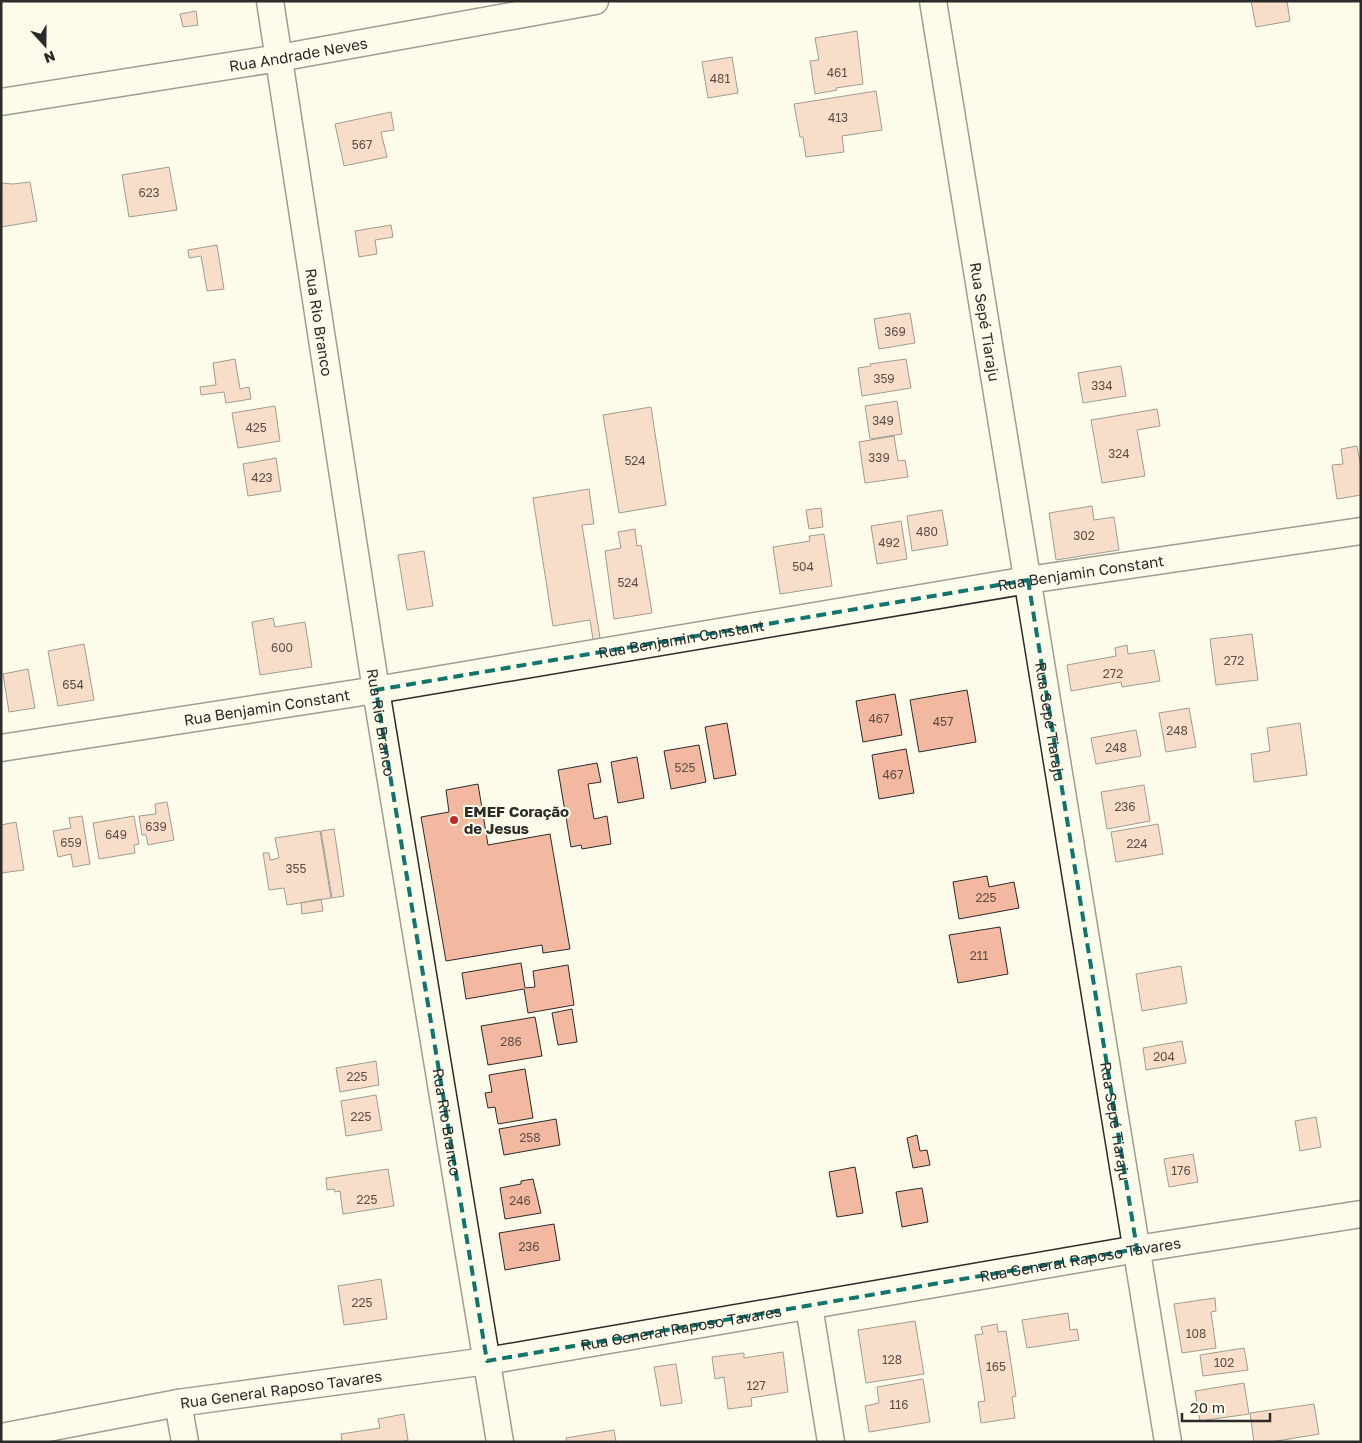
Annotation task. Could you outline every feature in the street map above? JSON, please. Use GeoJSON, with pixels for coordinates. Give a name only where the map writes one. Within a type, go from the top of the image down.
{"type":"FeatureCollection","features":[{"type":"Feature","properties":{"kind":"street","name":"Rua Rio Branco"},"geometry":{"type":"LineString","coordinates":[[270,1],[376,690],[500,1442]]}},
{"type":"Feature","properties":{"kind":"street","name":"Rua Andrade Neves"},"geometry":{"type":"LineString","coordinates":[[1,102],[278,58],[596,1]]}},
{"type":"Feature","properties":{"kind":"street","name":"Rua Sepé Tiaraju"},"geometry":{"type":"LineString","coordinates":[[933,1],[1168,1442]]}},
{"type":"Feature","properties":{"kind":"street","name":"Rua Benjamin Constant"},"geometry":{"type":"LineString","coordinates":[[1,748],[376,690],[1028,580],[1361,531]]}},
{"type":"Feature","properties":{"kind":"street","name":"Rua General Raposo Tavares"},"geometry":{"type":"LineString","coordinates":[[1,1437],[178,1403],[487,1361],[1137,1249],[1361,1214]]}},
{"type":"Feature","properties":{"kind":"street"},"geometry":{"type":"LineString","coordinates":[[808,1306],[831,1442]]}},
{"type":"Feature","properties":{"kind":"street"},"geometry":{"type":"LineString","coordinates":[[178,1403],[185,1442]]}},
{"type":"Feature","properties":{"kind":"highlighted area"},"geometry":{"type":"Polygon","coordinates":[[[1028,580],[1137,1249],[487,1361],[376,690],[1028,580]]]}},
{"type":"Feature","properties":{"kind":"building"},"geometry":{"type":"Polygon","coordinates":[[[1251,1],[1287,1],[1290,21],[1256,27],[1251,1]]]}},
{"type":"Feature","properties":{"kind":"building"},"geometry":{"type":"Polygon","coordinates":[[[196,11],[198,25],[183,27],[180,14],[196,11]]]}},
{"type":"Feature","properties":{"kind":"building"},"geometry":{"type":"Polygon","coordinates":[[[857,31],[863,84],[836,88],[837,90],[815,94],[810,61],[819,60],[815,38],[857,31]]]}},
{"type":"Feature","properties":{"kind":"building"},"geometry":{"type":"Polygon","coordinates":[[[732,57],[738,93],[708,98],[702,62],[732,57]]]}},
{"type":"Feature","properties":{"kind":"building"},"geometry":{"type":"Polygon","coordinates":[[[876,91],[882,130],[842,136],[844,152],[806,157],[794,104],[876,91]]]}},
{"type":"Feature","properties":{"kind":"building"},"geometry":{"type":"Polygon","coordinates":[[[391,112],[394,130],[381,132],[387,157],[344,166],[335,124],[391,112]]]}},
{"type":"Feature","properties":{"kind":"building"},"geometry":{"type":"Polygon","coordinates":[[[169,167],[177,210],[129,217],[122,175],[169,167]]]}},
{"type":"Feature","properties":{"kind":"building"},"geometry":{"type":"Polygon","coordinates":[[[30,182],[37,221],[1,227],[1,183],[30,182]]]}},
{"type":"Feature","properties":{"kind":"building"},"geometry":{"type":"Polygon","coordinates":[[[391,225],[393,237],[375,240],[377,254],[359,257],[355,231],[391,225]]]}},
{"type":"Feature","properties":{"kind":"building"},"geometry":{"type":"Polygon","coordinates":[[[217,245],[224,289],[207,291],[201,256],[189,258],[188,250],[217,245]]]}},
{"type":"Feature","properties":{"kind":"building"},"geometry":{"type":"Polygon","coordinates":[[[910,313],[915,343],[879,349],[874,319],[910,313]]]}},
{"type":"Feature","properties":{"kind":"building"},"geometry":{"type":"Polygon","coordinates":[[[235,359],[240,389],[249,387],[251,399],[226,403],[224,392],[201,395],[200,387],[216,385],[213,363],[235,359]]]}},
{"type":"Feature","properties":{"kind":"building"},"geometry":{"type":"Polygon","coordinates":[[[906,359],[911,388],[862,396],[858,368],[871,366],[870,364],[906,359]]]}},
{"type":"Feature","properties":{"kind":"building"},"geometry":{"type":"Polygon","coordinates":[[[1121,366],[1126,396],[1083,403],[1078,373],[1121,366]]]}},
{"type":"Feature","properties":{"kind":"building"},"geometry":{"type":"Polygon","coordinates":[[[897,401],[902,434],[870,439],[865,406],[897,401]]]}},
{"type":"Feature","properties":{"kind":"building"},"geometry":{"type":"Polygon","coordinates":[[[275,406],[280,441],[238,448],[232,413],[275,406]]]}},
{"type":"Feature","properties":{"kind":"building"},"geometry":{"type":"Polygon","coordinates":[[[651,407],[666,505],[619,513],[603,415],[651,407]]]}},
{"type":"Feature","properties":{"kind":"building"},"geometry":{"type":"Polygon","coordinates":[[[1157,409],[1160,426],[1137,430],[1145,476],[1102,483],[1091,420],[1157,409]]]}},
{"type":"Feature","properties":{"kind":"building"},"geometry":{"type":"Polygon","coordinates":[[[894,436],[898,461],[905,460],[908,477],[865,483],[859,442],[894,436]]]}},
{"type":"Feature","properties":{"kind":"building"},"geometry":{"type":"Polygon","coordinates":[[[1357,446],[1361,467],[1361,495],[1337,499],[1332,465],[1343,464],[1341,449],[1357,446]]]}},
{"type":"Feature","properties":{"kind":"building"},"geometry":{"type":"Polygon","coordinates":[[[276,458],[281,491],[248,496],[243,464],[276,458]]]}},
{"type":"Feature","properties":{"kind":"building"},"geometry":{"type":"Polygon","coordinates":[[[589,489],[594,524],[582,525],[601,644],[594,646],[590,620],[553,626],[533,498],[589,489]]]}},
{"type":"Feature","properties":{"kind":"building"},"geometry":{"type":"Polygon","coordinates":[[[1092,506],[1094,520],[1114,517],[1119,550],[1056,560],[1049,513],[1092,506]]]}},
{"type":"Feature","properties":{"kind":"building"},"geometry":{"type":"Polygon","coordinates":[[[821,508],[823,527],[809,529],[806,510],[821,508]]]}},
{"type":"Feature","properties":{"kind":"building"},"geometry":{"type":"Polygon","coordinates":[[[942,510],[948,545],[912,551],[907,516],[942,510]]]}},
{"type":"Feature","properties":{"kind":"building"},"geometry":{"type":"Polygon","coordinates":[[[901,521],[907,559],[877,564],[871,526],[901,521]]]}},
{"type":"Feature","properties":{"kind":"building"},"geometry":{"type":"Polygon","coordinates":[[[635,529],[637,546],[641,545],[652,613],[614,619],[605,551],[621,548],[618,532],[635,529]]]}},
{"type":"Feature","properties":{"kind":"building"},"geometry":{"type":"Polygon","coordinates":[[[824,534],[832,586],[780,594],[773,547],[810,541],[809,536],[824,534]]]}},
{"type":"Feature","properties":{"kind":"building"},"geometry":{"type":"Polygon","coordinates":[[[424,551],[433,606],[407,610],[398,555],[424,551]]]}},
{"type":"Feature","properties":{"kind":"building"},"geometry":{"type":"Polygon","coordinates":[[[273,618],[275,627],[305,622],[312,667],[260,675],[252,622],[273,618]]]}},
{"type":"Feature","properties":{"kind":"building"},"geometry":{"type":"Polygon","coordinates":[[[1252,634],[1258,680],[1216,685],[1210,639],[1252,634]]]}},
{"type":"Feature","properties":{"kind":"building"},"geometry":{"type":"Polygon","coordinates":[[[84,644],[94,700],[58,706],[48,651],[84,644]]]}},
{"type":"Feature","properties":{"kind":"building"},"geometry":{"type":"Polygon","coordinates":[[[1127,645],[1128,654],[1154,650],[1160,681],[1122,687],[1121,682],[1071,691],[1067,665],[1116,656],[1115,648],[1127,645]]]}},
{"type":"Feature","properties":{"kind":"building"},"geometry":{"type":"Polygon","coordinates":[[[28,669],[35,708],[9,712],[3,674],[28,669]]]}},
{"type":"Feature","properties":{"kind":"building"},"geometry":{"type":"Polygon","coordinates":[[[967,690],[976,742],[919,752],[910,700],[967,690]]]}},
{"type":"Feature","properties":{"kind":"building"},"geometry":{"type":"Polygon","coordinates":[[[895,694],[902,735],[863,742],[856,701],[895,694]]]}},
{"type":"Feature","properties":{"kind":"building"},"geometry":{"type":"Polygon","coordinates":[[[1189,708],[1196,747],[1166,752],[1159,713],[1189,708]]]}},
{"type":"Feature","properties":{"kind":"building"},"geometry":{"type":"Polygon","coordinates":[[[727,723],[736,775],[714,779],[705,727],[727,723]]]}},
{"type":"Feature","properties":{"kind":"building"},"geometry":{"type":"Polygon","coordinates":[[[1300,723],[1307,775],[1254,782],[1251,754],[1270,751],[1267,728],[1300,723]]]}},
{"type":"Feature","properties":{"kind":"building"},"geometry":{"type":"Polygon","coordinates":[[[1136,730],[1141,756],[1096,764],[1091,738],[1136,730]]]}},
{"type":"Feature","properties":{"kind":"building"},"geometry":{"type":"Polygon","coordinates":[[[699,745],[706,782],[671,789],[664,751],[699,745]]]}},
{"type":"Feature","properties":{"kind":"building"},"geometry":{"type":"Polygon","coordinates":[[[906,749],[914,793],[879,799],[872,755],[906,749]]]}},
{"type":"Feature","properties":{"kind":"building"},"geometry":{"type":"Polygon","coordinates":[[[637,757],[644,798],[618,803],[611,762],[637,757]]]}},
{"type":"Feature","properties":{"kind":"building"},"geometry":{"type":"Polygon","coordinates":[[[597,763],[601,782],[588,784],[594,819],[607,816],[611,844],[582,849],[581,845],[571,847],[558,770],[597,763]]]}},
{"type":"Feature","properties":{"kind":"building"},"geometry":{"type":"Polygon","coordinates":[[[478,784],[488,845],[550,834],[570,949],[543,953],[542,945],[446,961],[421,817],[449,812],[446,790],[478,784]]]}},
{"type":"Feature","properties":{"kind":"building"},"geometry":{"type":"Polygon","coordinates":[[[1144,785],[1150,821],[1107,829],[1101,792],[1144,785]]]}},
{"type":"Feature","properties":{"kind":"building"},"geometry":{"type":"Polygon","coordinates":[[[167,802],[174,840],[148,845],[146,835],[142,835],[139,816],[156,814],[155,804],[167,802]]]}},
{"type":"Feature","properties":{"kind":"building"},"geometry":{"type":"Polygon","coordinates":[[[82,816],[90,864],[73,867],[71,854],[58,857],[53,831],[71,828],[69,818],[82,816]]]}},
{"type":"Feature","properties":{"kind":"building"},"geometry":{"type":"Polygon","coordinates":[[[134,816],[139,844],[134,845],[135,853],[99,859],[93,823],[134,816]]]}},
{"type":"Feature","properties":{"kind":"building"},"geometry":{"type":"Polygon","coordinates":[[[16,822],[24,870],[1,873],[1,825],[16,822]]]}},
{"type":"Feature","properties":{"kind":"building"},"geometry":{"type":"Polygon","coordinates":[[[1158,824],[1163,854],[1116,862],[1111,832],[1158,824]]]}},
{"type":"Feature","properties":{"kind":"building"},"geometry":{"type":"Polygon","coordinates":[[[334,829],[344,896],[332,898],[321,831],[334,829]]]}},
{"type":"Feature","properties":{"kind":"building"},"geometry":{"type":"Polygon","coordinates":[[[320,831],[331,898],[287,905],[284,888],[269,890],[263,853],[269,853],[270,860],[279,858],[275,838],[320,831]]]}},
{"type":"Feature","properties":{"kind":"building"},"geometry":{"type":"Polygon","coordinates":[[[987,876],[989,887],[1014,882],[1019,908],[959,919],[953,882],[987,876]]]}},
{"type":"Feature","properties":{"kind":"building"},"geometry":{"type":"Polygon","coordinates":[[[321,899],[323,911],[302,914],[301,903],[321,899]]]}},
{"type":"Feature","properties":{"kind":"building"},"geometry":{"type":"Polygon","coordinates":[[[1000,927],[1008,974],[958,983],[949,935],[1000,927]]]}},
{"type":"Feature","properties":{"kind":"building"},"geometry":{"type":"Polygon","coordinates":[[[521,963],[525,988],[535,987],[533,971],[568,965],[574,1005],[528,1013],[524,989],[466,999],[462,973],[521,963]]]}},
{"type":"Feature","properties":{"kind":"building"},"geometry":{"type":"Polygon","coordinates":[[[1181,966],[1187,1003],[1142,1011],[1136,974],[1181,966]]]}},
{"type":"Feature","properties":{"kind":"building"},"geometry":{"type":"Polygon","coordinates":[[[572,1009],[577,1042],[558,1045],[552,1013],[572,1009]]]}},
{"type":"Feature","properties":{"kind":"building"},"geometry":{"type":"Polygon","coordinates":[[[535,1017],[542,1056],[488,1065],[481,1026],[535,1017]]]}},
{"type":"Feature","properties":{"kind":"building"},"geometry":{"type":"Polygon","coordinates":[[[1182,1041],[1186,1063],[1146,1070],[1143,1048],[1182,1041]]]}},
{"type":"Feature","properties":{"kind":"building"},"geometry":{"type":"Polygon","coordinates":[[[376,1061],[379,1085],[340,1092],[336,1068],[376,1061]]]}},
{"type":"Feature","properties":{"kind":"building"},"geometry":{"type":"Polygon","coordinates":[[[525,1069],[533,1118],[498,1124],[495,1107],[488,1108],[485,1093],[492,1092],[489,1075],[525,1069]]]}},
{"type":"Feature","properties":{"kind":"building"},"geometry":{"type":"Polygon","coordinates":[[[376,1095],[382,1130],[346,1136],[341,1101],[376,1095]]]}},
{"type":"Feature","properties":{"kind":"building"},"geometry":{"type":"Polygon","coordinates":[[[1316,1117],[1321,1147],[1300,1151],[1295,1121],[1316,1117]]]}},
{"type":"Feature","properties":{"kind":"building"},"geometry":{"type":"Polygon","coordinates":[[[556,1119],[560,1145],[504,1155],[499,1129],[556,1119]]]}},
{"type":"Feature","properties":{"kind":"building"},"geometry":{"type":"Polygon","coordinates":[[[917,1135],[920,1151],[927,1150],[930,1165],[913,1168],[907,1138],[917,1135]]]}},
{"type":"Feature","properties":{"kind":"building"},"geometry":{"type":"Polygon","coordinates":[[[1193,1154],[1198,1182],[1169,1187],[1164,1159],[1193,1154]]]}},
{"type":"Feature","properties":{"kind":"building"},"geometry":{"type":"Polygon","coordinates":[[[855,1167],[863,1213],[837,1217],[829,1172],[855,1167]]]}},
{"type":"Feature","properties":{"kind":"building"},"geometry":{"type":"Polygon","coordinates":[[[388,1169],[394,1206],[343,1214],[340,1191],[335,1192],[334,1189],[327,1190],[326,1178],[388,1169]]]}},
{"type":"Feature","properties":{"kind":"building"},"geometry":{"type":"Polygon","coordinates":[[[533,1179],[541,1213],[505,1219],[500,1188],[521,1184],[521,1181],[533,1179]]]}},
{"type":"Feature","properties":{"kind":"building"},"geometry":{"type":"Polygon","coordinates":[[[922,1188],[928,1222],[902,1227],[896,1192],[922,1188]]]}},
{"type":"Feature","properties":{"kind":"building"},"geometry":{"type":"Polygon","coordinates":[[[554,1224],[560,1260],[505,1270],[499,1233],[554,1224]]]}},
{"type":"Feature","properties":{"kind":"building"},"geometry":{"type":"Polygon","coordinates":[[[381,1279],[387,1319],[344,1325],[338,1286],[381,1279]]]}},
{"type":"Feature","properties":{"kind":"building"},"geometry":{"type":"Polygon","coordinates":[[[1215,1298],[1216,1311],[1211,1312],[1216,1348],[1182,1353],[1174,1304],[1215,1298]]]}},
{"type":"Feature","properties":{"kind":"building"},"geometry":{"type":"Polygon","coordinates":[[[1068,1313],[1070,1330],[1077,1329],[1079,1340],[1027,1348],[1022,1320],[1068,1313]]]}},
{"type":"Feature","properties":{"kind":"building"},"geometry":{"type":"Polygon","coordinates":[[[915,1321],[924,1374],[866,1383],[858,1330],[915,1321]]]}},
{"type":"Feature","properties":{"kind":"building"},"geometry":{"type":"Polygon","coordinates":[[[997,1324],[998,1332],[1006,1331],[1016,1396],[1012,1397],[1015,1418],[981,1423],[978,1402],[985,1401],[975,1335],[983,1334],[981,1327],[997,1324]]]}},
{"type":"Feature","properties":{"kind":"building"},"geometry":{"type":"Polygon","coordinates":[[[1244,1348],[1248,1370],[1203,1376],[1200,1355],[1244,1348]]]}},
{"type":"Feature","properties":{"kind":"building"},"geometry":{"type":"Polygon","coordinates":[[[783,1352],[788,1392],[751,1398],[752,1406],[728,1409],[724,1377],[715,1379],[712,1357],[744,1353],[744,1358],[783,1352]]]}},
{"type":"Feature","properties":{"kind":"building"},"geometry":{"type":"Polygon","coordinates":[[[676,1364],[682,1403],[661,1406],[654,1367],[676,1364]]]}},
{"type":"Feature","properties":{"kind":"building"},"geometry":{"type":"Polygon","coordinates":[[[923,1379],[930,1422],[869,1432],[865,1406],[879,1403],[877,1387],[923,1379]]]}},
{"type":"Feature","properties":{"kind":"building"},"geometry":{"type":"Polygon","coordinates":[[[1244,1383],[1249,1414],[1200,1421],[1195,1391],[1244,1383]]]}},
{"type":"Feature","properties":{"kind":"building"},"geometry":{"type":"Polygon","coordinates":[[[1314,1404],[1319,1434],[1271,1442],[1254,1442],[1250,1413],[1314,1404]]]}},
{"type":"Feature","properties":{"kind":"building"},"geometry":{"type":"Polygon","coordinates":[[[404,1414],[408,1440],[401,1442],[342,1442],[341,1434],[380,1428],[378,1419],[404,1414]]]}},
{"type":"Feature","properties":{"kind":"building"},"geometry":{"type":"Polygon","coordinates":[[[614,1430],[616,1442],[567,1442],[566,1438],[614,1430]]]}},
{"type":"Feature","properties":{"kind":"place","name":"EMEF Coração de Jesus"},"geometry":{"type":"Point","coordinates":[454,820]}}]}
